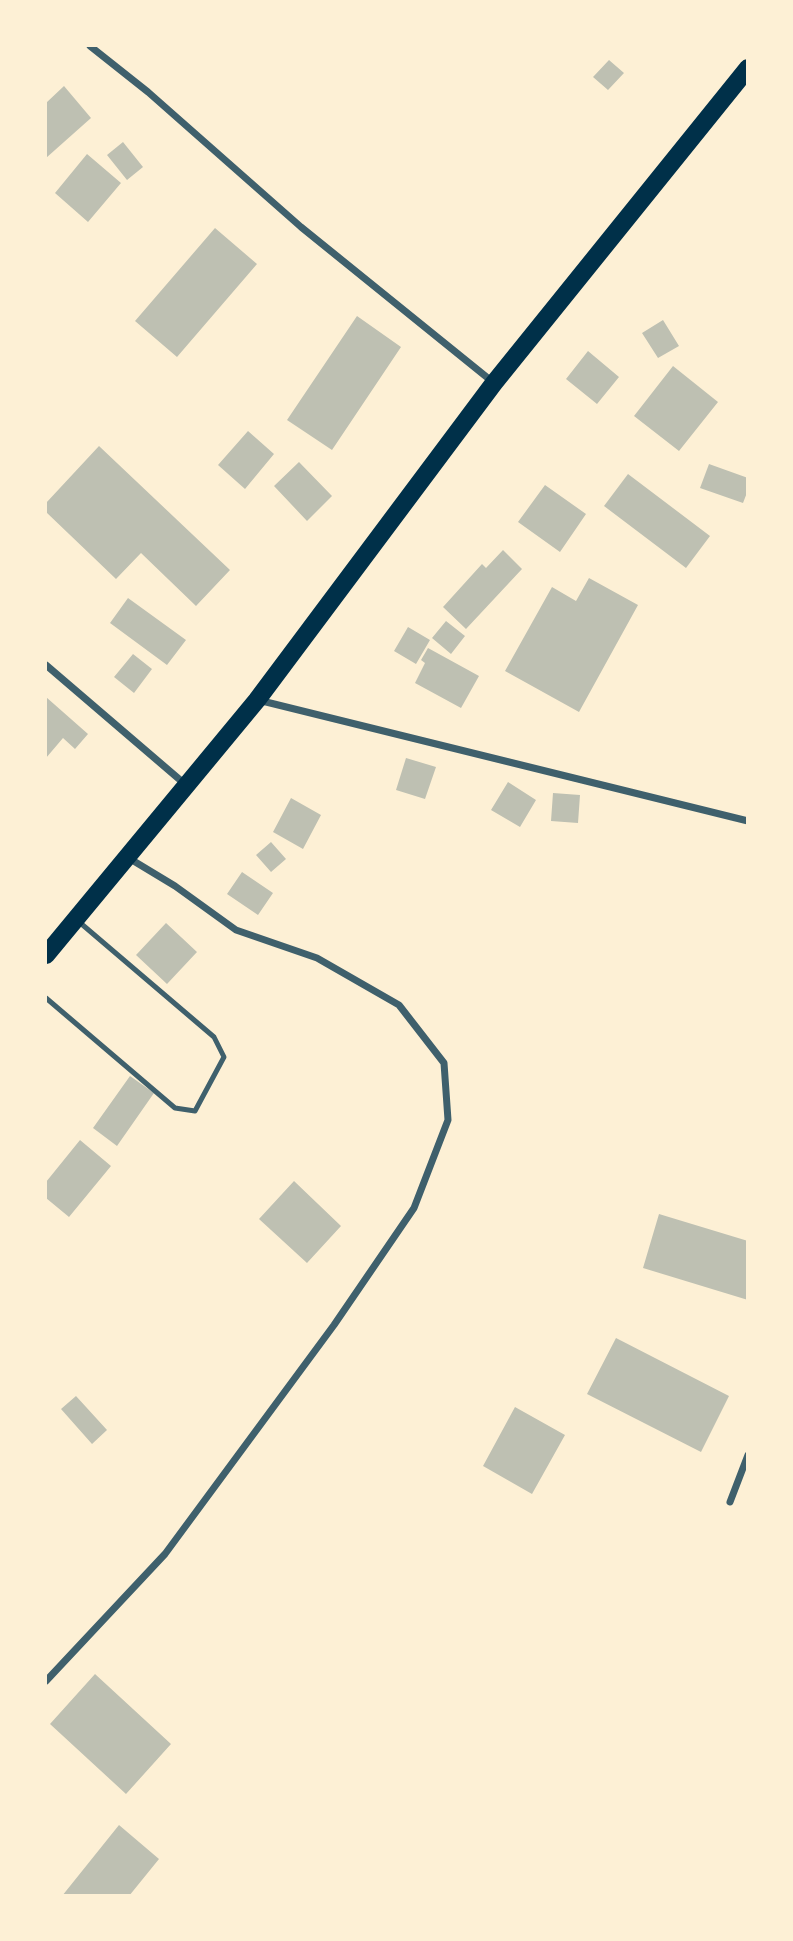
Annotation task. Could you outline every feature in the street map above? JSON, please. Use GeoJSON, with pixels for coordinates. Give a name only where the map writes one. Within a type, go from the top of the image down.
{"type":"FeatureCollection","features":[{"type":"Feature","properties":{"kind":"main road"},"geometry":{"type":"LineString","coordinates":[[46,954],[257,700],[494,383],[747,68]]}},
{"type":"Feature","properties":{"kind":"street"},"geometry":{"type":"LineString","coordinates":[[90,46],[148,92],[301,227],[494,383]]}},
{"type":"Feature","properties":{"kind":"street"},"geometry":{"type":"LineString","coordinates":[[46,666],[187,786]]}},
{"type":"Feature","properties":{"kind":"street"},"geometry":{"type":"LineString","coordinates":[[257,700],[747,821]]}},
{"type":"Feature","properties":{"kind":"street"},"geometry":{"type":"LineString","coordinates":[[46,1681],[165,1554],[334,1325],[414,1208],[447,1121],[444,1063],[399,1004],[317,958],[236,930],[175,886],[127,857]]}},
{"type":"Feature","properties":{"kind":"street"},"geometry":{"type":"LineString","coordinates":[[730,1502],[747,1455]]}},
{"type":"Feature","properties":{"kind":"lane"},"geometry":{"type":"LineString","coordinates":[[46,998],[175,1108],[195,1111],[225,1057],[214,1037],[75,919]]}},
{"type":"Feature","properties":{"kind":"building"},"geometry":{"type":"Polygon","coordinates":[[[609,60],[624,73],[608,90],[593,77],[609,60]]]}},
{"type":"Feature","properties":{"kind":"building"},"geometry":{"type":"Polygon","coordinates":[[[64,86],[91,118],[46,158],[46,103],[64,86]]]}},
{"type":"Feature","properties":{"kind":"building"},"geometry":{"type":"Polygon","coordinates":[[[123,142],[143,167],[127,180],[107,155],[123,142]]]}},
{"type":"Feature","properties":{"kind":"building"},"geometry":{"type":"Polygon","coordinates":[[[87,154],[121,183],[88,222],[55,193],[87,154]]]}},
{"type":"Feature","properties":{"kind":"building"},"geometry":{"type":"Polygon","coordinates":[[[215,228],[257,264],[177,357],[135,321],[215,228]]]}},
{"type":"Feature","properties":{"kind":"building"},"geometry":{"type":"Polygon","coordinates":[[[357,316],[401,347],[332,450],[287,420],[357,316]]]}},
{"type":"Feature","properties":{"kind":"building"},"geometry":{"type":"Polygon","coordinates":[[[663,320],[679,346],[658,358],[642,333],[663,320]]]}},
{"type":"Feature","properties":{"kind":"building"},"geometry":{"type":"Polygon","coordinates":[[[588,351],[619,377],[597,404],[566,379],[588,351]]]}},
{"type":"Feature","properties":{"kind":"building"},"geometry":{"type":"Polygon","coordinates":[[[673,366],[718,402],[679,451],[634,416],[673,366]]]}},
{"type":"Feature","properties":{"kind":"building"},"geometry":{"type":"Polygon","coordinates":[[[248,431],[274,454],[245,489],[218,465],[248,431]]]}},
{"type":"Feature","properties":{"kind":"building"},"geometry":{"type":"Polygon","coordinates":[[[99,446],[230,570],[196,606],[141,553],[116,579],[46,512],[46,503],[99,446]]]}},
{"type":"Feature","properties":{"kind":"building"},"geometry":{"type":"Polygon","coordinates":[[[299,462],[332,496],[307,521],[274,486],[299,462]]]}},
{"type":"Feature","properties":{"kind":"building"},"geometry":{"type":"Polygon","coordinates":[[[709,464],[748,478],[748,490],[743,503],[700,488],[709,464]]]}},
{"type":"Feature","properties":{"kind":"building"},"geometry":{"type":"Polygon","coordinates":[[[628,474],[710,536],[686,568],[604,506],[628,474]]]}},
{"type":"Feature","properties":{"kind":"building"},"geometry":{"type":"Polygon","coordinates":[[[545,485],[586,514],[560,552],[518,522],[545,485]]]}},
{"type":"Feature","properties":{"kind":"building"},"geometry":{"type":"Polygon","coordinates":[[[503,550],[522,569],[466,629],[443,607],[482,564],[486,568],[503,550]]]}},
{"type":"Feature","properties":{"kind":"building"},"geometry":{"type":"Polygon","coordinates":[[[589,578],[638,605],[579,712],[505,671],[552,587],[576,601],[589,578]]]}},
{"type":"Feature","properties":{"kind":"building"},"geometry":{"type":"Polygon","coordinates":[[[128,598],[186,640],[167,665],[110,623],[128,598]]]}},
{"type":"Feature","properties":{"kind":"building"},"geometry":{"type":"Polygon","coordinates":[[[446,621],[465,636],[451,654],[432,638],[446,621]]]}},
{"type":"Feature","properties":{"kind":"building"},"geometry":{"type":"Polygon","coordinates":[[[408,627],[430,640],[416,664],[394,651],[408,627]]]}},
{"type":"Feature","properties":{"kind":"building"},"geometry":{"type":"Polygon","coordinates":[[[428,648],[479,676],[461,708],[415,683],[425,663],[421,660],[428,648]]]}},
{"type":"Feature","properties":{"kind":"building"},"geometry":{"type":"Polygon","coordinates":[[[133,654],[152,669],[134,693],[114,677],[133,654]]]}},
{"type":"Feature","properties":{"kind":"building"},"geometry":{"type":"Polygon","coordinates":[[[46,697],[88,734],[75,749],[63,738],[46,758],[46,697]]]}},
{"type":"Feature","properties":{"kind":"building"},"geometry":{"type":"Polygon","coordinates":[[[406,758],[436,767],[425,799],[396,790],[406,758]]]}},
{"type":"Feature","properties":{"kind":"building"},"geometry":{"type":"Polygon","coordinates":[[[508,782],[536,800],[520,827],[491,810],[508,782]]]}},
{"type":"Feature","properties":{"kind":"building"},"geometry":{"type":"Polygon","coordinates":[[[553,793],[580,795],[578,823],[551,821],[553,793]]]}},
{"type":"Feature","properties":{"kind":"building"},"geometry":{"type":"Polygon","coordinates":[[[291,798],[321,815],[303,849],[273,832],[291,798]]]}},
{"type":"Feature","properties":{"kind":"building"},"geometry":{"type":"Polygon","coordinates":[[[271,842],[286,859],[271,872],[256,855],[271,842]]]}},
{"type":"Feature","properties":{"kind":"building"},"geometry":{"type":"Polygon","coordinates":[[[242,872],[273,893],[258,915],[227,894],[242,872]]]}},
{"type":"Feature","properties":{"kind":"building"},"geometry":{"type":"Polygon","coordinates":[[[166,923],[197,952],[167,984],[136,955],[166,923]]]}},
{"type":"Feature","properties":{"kind":"building"},"geometry":{"type":"Polygon","coordinates":[[[130,1076],[154,1093],[117,1146],[93,1128],[130,1076]]]}},
{"type":"Feature","properties":{"kind":"building"},"geometry":{"type":"Polygon","coordinates":[[[80,1140],[111,1166],[69,1217],[46,1198],[46,1182],[80,1140]]]}},
{"type":"Feature","properties":{"kind":"building"},"geometry":{"type":"Polygon","coordinates":[[[294,1181],[341,1226],[307,1263],[259,1219],[294,1181]]]}},
{"type":"Feature","properties":{"kind":"building"},"geometry":{"type":"Polygon","coordinates":[[[659,1214],[748,1241],[748,1300],[643,1268],[659,1214]]]}},
{"type":"Feature","properties":{"kind":"building"},"geometry":{"type":"Polygon","coordinates":[[[616,1338],[729,1396],[701,1452],[587,1394],[616,1338]]]}},
{"type":"Feature","properties":{"kind":"building"},"geometry":{"type":"Polygon","coordinates":[[[76,1396],[107,1430],[92,1444],[61,1409],[76,1396]]]}},
{"type":"Feature","properties":{"kind":"building"},"geometry":{"type":"Polygon","coordinates":[[[515,1407],[565,1435],[532,1494],[483,1466],[515,1407]]]}},
{"type":"Feature","properties":{"kind":"building"},"geometry":{"type":"Polygon","coordinates":[[[95,1674],[171,1744],[126,1794],[50,1724],[95,1674]]]}},
{"type":"Feature","properties":{"kind":"building"},"geometry":{"type":"Polygon","coordinates":[[[119,1825],[159,1859],[129,1896],[62,1896],[119,1825]]]}}]}
